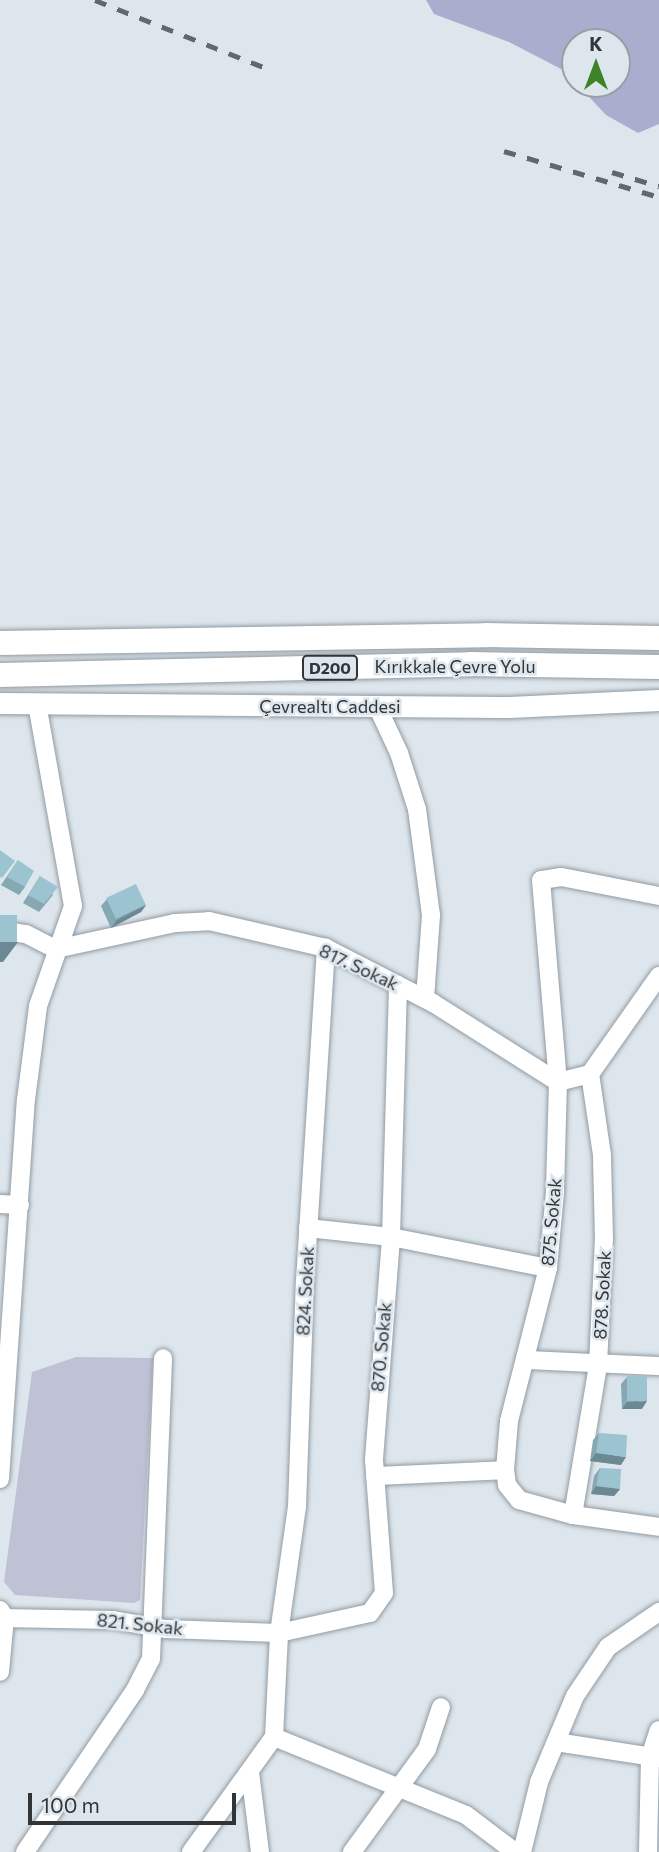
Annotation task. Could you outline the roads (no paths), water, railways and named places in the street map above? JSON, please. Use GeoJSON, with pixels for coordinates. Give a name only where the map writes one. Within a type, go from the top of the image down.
{"type":"FeatureCollection","features":[{"type":"Feature","properties":{"kind":"highway","name":"Kırıkkale Çevre Yolu"},"geometry":{"type":"LineString","coordinates":[[0,643],[486,635],[659,638]]}},
{"type":"Feature","properties":{"kind":"highway","name":"Kırıkkale Çevre Yolu"},"geometry":{"type":"LineString","coordinates":[[0,675],[471,664],[659,667]]}},
{"type":"Feature","properties":{"kind":"main road","name":"Çevrealtı Caddesi"},"geometry":{"type":"LineString","coordinates":[[0,703],[509,708],[659,700]]}},
{"type":"Feature","properties":{"kind":"street"},"geometry":{"type":"LineString","coordinates":[[0,1479],[5,1359],[38,1006],[73,906],[37,703]]}},
{"type":"Feature","properties":{"kind":"street"},"geometry":{"type":"LineString","coordinates":[[377,706],[399,753],[417,809],[430,915],[425,999]]}},
{"type":"Feature","properties":{"kind":"street","name":"875. Sokak"},"geometry":{"type":"LineString","coordinates":[[505,1470],[509,1421],[548,1268],[558,1082],[541,880],[561,877],[659,897]]}},
{"type":"Feature","properties":{"kind":"street","name":"817. Sokak"},"geometry":{"type":"LineString","coordinates":[[56,949],[175,923],[209,921],[326,948],[425,999],[558,1082]]}},
{"type":"Feature","properties":{"kind":"street"},"geometry":{"type":"LineString","coordinates":[[0,930],[26,934],[56,949]]}},
{"type":"Feature","properties":{"kind":"street","name":"824. Sokak"},"geometry":{"type":"LineString","coordinates":[[274,1737],[279,1633],[297,1507],[308,1228],[326,948]]}},
{"type":"Feature","properties":{"kind":"street"},"geometry":{"type":"LineString","coordinates":[[558,1082],[590,1074],[659,976]]}},
{"type":"Feature","properties":{"kind":"street","name":"870. Sokak"},"geometry":{"type":"LineString","coordinates":[[279,1633],[370,1613],[384,1593],[375,1476],[376,1397],[391,1237],[398,985]]}},
{"type":"Feature","properties":{"kind":"street","name":"878. Sokak"},"geometry":{"type":"LineString","coordinates":[[573,1515],[598,1364],[604,1239],[602,1155],[590,1074]]}},
{"type":"Feature","properties":{"kind":"street"},"geometry":{"type":"LineString","coordinates":[[0,1204],[20,1205]]}},
{"type":"Feature","properties":{"kind":"street"},"geometry":{"type":"LineString","coordinates":[[308,1228],[391,1237],[548,1268]]}},
{"type":"Feature","properties":{"kind":"street"},"geometry":{"type":"LineString","coordinates":[[25,1852],[135,1690],[151,1659],[155,1626],[156,1488],[163,1358]]}},
{"type":"Feature","properties":{"kind":"street"},"geometry":{"type":"LineString","coordinates":[[526,1360],[659,1366]]}},
{"type":"Feature","properties":{"kind":"street"},"geometry":{"type":"LineString","coordinates":[[375,1476],[505,1470],[507,1485],[519,1500],[573,1515],[659,1527]]}},
{"type":"Feature","properties":{"kind":"street"},"geometry":{"type":"LineString","coordinates":[[522,1852],[539,1782],[575,1696],[608,1647],[659,1612]]}},
{"type":"Feature","properties":{"kind":"street"},"geometry":{"type":"LineString","coordinates":[[0,1672],[2,1615]]}},
{"type":"Feature","properties":{"kind":"street","name":"821. Sokak"},"geometry":{"type":"LineString","coordinates":[[2,1615],[113,1619],[155,1626],[279,1633]]}},
{"type":"Feature","properties":{"kind":"street"},"geometry":{"type":"LineString","coordinates":[[355,1851],[427,1749],[441,1707]]}},
{"type":"Feature","properties":{"kind":"street"},"geometry":{"type":"LineString","coordinates":[[648,1852],[654,1757],[659,1730]]}},
{"type":"Feature","properties":{"kind":"street"},"geometry":{"type":"LineString","coordinates":[[191,1852],[274,1737],[466,1815],[515,1852]]}},
{"type":"Feature","properties":{"kind":"street"},"geometry":{"type":"LineString","coordinates":[[556,1742],[654,1757]]}},
{"type":"Feature","properties":{"kind":"street"},"geometry":{"type":"LineString","coordinates":[[250,1772],[260,1852]]}},
{"type":"Feature","properties":{"kind":"railway"},"geometry":{"type":"LineString","coordinates":[[95,0],[263,67]]}},
{"type":"Feature","properties":{"kind":"railway"},"geometry":{"type":"LineString","coordinates":[[504,151],[659,197]]}},
{"type":"Feature","properties":{"kind":"railway"},"geometry":{"type":"LineString","coordinates":[[612,172],[659,186]]}}]}
